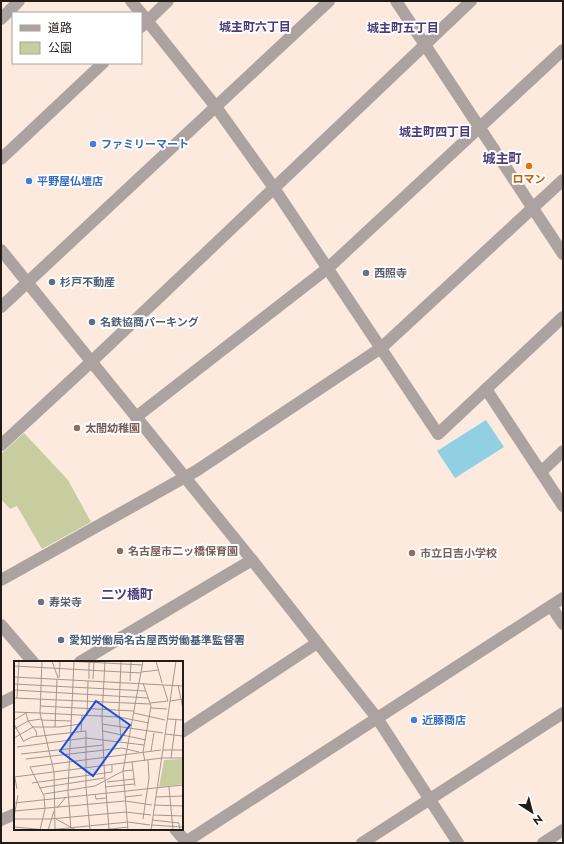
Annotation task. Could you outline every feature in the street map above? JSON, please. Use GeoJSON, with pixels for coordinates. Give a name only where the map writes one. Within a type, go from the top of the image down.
{"type":"FeatureCollection","features":[{"type":"Feature","properties":{"kind":"street"},"geometry":{"type":"LineString","coordinates":[[1,19],[19,1]]}},
{"type":"Feature","properties":{"kind":"street"},"geometry":{"type":"LineString","coordinates":[[131,1],[139,12]]}},
{"type":"Feature","properties":{"kind":"street"},"geometry":{"type":"LineString","coordinates":[[168,1],[143,18],[216,107],[274,188],[438,434],[563,317]]}},
{"type":"Feature","properties":{"kind":"street"},"geometry":{"type":"LineString","coordinates":[[1,307],[330,1]]}},
{"type":"Feature","properties":{"kind":"street"},"geometry":{"type":"LineString","coordinates":[[396,1],[563,254]]}},
{"type":"Feature","properties":{"kind":"street"},"geometry":{"type":"LineString","coordinates":[[1,445],[91,362],[471,1]]}},
{"type":"Feature","properties":{"kind":"street"},"geometry":{"type":"LineString","coordinates":[[136,417],[328,268],[563,50]]}},
{"type":"Feature","properties":{"kind":"street"},"geometry":{"type":"LineString","coordinates":[[1,159],[102,64]]}},
{"type":"Feature","properties":{"kind":"street"},"geometry":{"type":"LineString","coordinates":[[1,580],[196,472],[381,348],[563,180]]}},
{"type":"Feature","properties":{"kind":"street"},"geometry":{"type":"LineString","coordinates":[[1,250],[184,478],[252,560],[377,718],[458,843]]}},
{"type":"Feature","properties":{"kind":"street"},"geometry":{"type":"LineString","coordinates":[[486,389],[563,506]]}},
{"type":"Feature","properties":{"kind":"street"},"geometry":{"type":"LineString","coordinates":[[541,472],[563,451]]}},
{"type":"Feature","properties":{"kind":"street"},"geometry":{"type":"LineString","coordinates":[[82,661],[252,560]]}},
{"type":"Feature","properties":{"kind":"street"},"geometry":{"type":"LineString","coordinates":[[176,830],[186,843],[563,598]]}},
{"type":"Feature","properties":{"kind":"street"},"geometry":{"type":"LineString","coordinates":[[551,606],[563,624]]}},
{"type":"Feature","properties":{"kind":"street"},"geometry":{"type":"LineString","coordinates":[[1,624],[32,661]]}},
{"type":"Feature","properties":{"kind":"street"},"geometry":{"type":"LineString","coordinates":[[183,731],[317,643]]}},
{"type":"Feature","properties":{"kind":"street"},"geometry":{"type":"LineString","coordinates":[[1,703],[14,696]]}},
{"type":"Feature","properties":{"kind":"street"},"geometry":{"type":"LineString","coordinates":[[362,843],[563,713]]}},
{"type":"Feature","properties":{"kind":"street"},"geometry":{"type":"LineString","coordinates":[[1,820],[14,814]]}},
{"type":"Feature","properties":{"kind":"street"},"geometry":{"type":"LineString","coordinates":[[543,843],[563,830]]}},
{"type":"Feature","properties":{"kind":"green space"},"geometry":{"type":"Polygon","coordinates":[[[24,433],[68,480],[91,522],[42,549],[17,506],[10,509],[1,499],[1,454],[24,433]]]}},
{"type":"Feature","properties":{"kind":"water"},"geometry":{"type":"Polygon","coordinates":[[[486,420],[504,447],[455,478],[437,451],[486,420]]]}},
{"type":"Feature","properties":{"kind":"place","name":"ファミリーマート"},"geometry":{"type":"Point","coordinates":[93,144]}},
{"type":"Feature","properties":{"kind":"place","name":"ロマン"},"geometry":{"type":"Point","coordinates":[529,166]}},
{"type":"Feature","properties":{"kind":"place","name":"平野屋仏壇店"},"geometry":{"type":"Point","coordinates":[29,181]}},
{"type":"Feature","properties":{"kind":"place","name":"西照寺"},"geometry":{"type":"Point","coordinates":[366,273]}},
{"type":"Feature","properties":{"kind":"place","name":"杉戸不動産"},"geometry":{"type":"Point","coordinates":[52,282]}},
{"type":"Feature","properties":{"kind":"place","name":"名鉄協商パーキング"},"geometry":{"type":"Point","coordinates":[92,322]}},
{"type":"Feature","properties":{"kind":"place","name":"太閤幼稚園"},"geometry":{"type":"Point","coordinates":[77,428]}},
{"type":"Feature","properties":{"kind":"place","name":"名古屋市二ッ橋保育園"},"geometry":{"type":"Point","coordinates":[120,551]}},
{"type":"Feature","properties":{"kind":"place","name":"市立日吉小学校"},"geometry":{"type":"Point","coordinates":[412,553]}},
{"type":"Feature","properties":{"kind":"place","name":"寿栄寺"},"geometry":{"type":"Point","coordinates":[41,602]}},
{"type":"Feature","properties":{"kind":"place","name":"愛知労働局名古屋西労働基準監督署"},"geometry":{"type":"Point","coordinates":[61,640]}},
{"type":"Feature","properties":{"kind":"place","name":"近藤商店"},"geometry":{"type":"Point","coordinates":[414,720]}},
{"type":"Feature","properties":{"kind":"district","name":"城主町六丁目"},"geometry":{"type":"Point","coordinates":[255,27]}},
{"type":"Feature","properties":{"kind":"district","name":"城主町五丁目"},"geometry":{"type":"Point","coordinates":[403,28]}},
{"type":"Feature","properties":{"kind":"district","name":"城主町四丁目"},"geometry":{"type":"Point","coordinates":[435,132]}},
{"type":"Feature","properties":{"kind":"district","name":"城主町"},"geometry":{"type":"Point","coordinates":[502,158]}},
{"type":"Feature","properties":{"kind":"district","name":"二ツ橋町"},"geometry":{"type":"Point","coordinates":[127,594]}}]}
